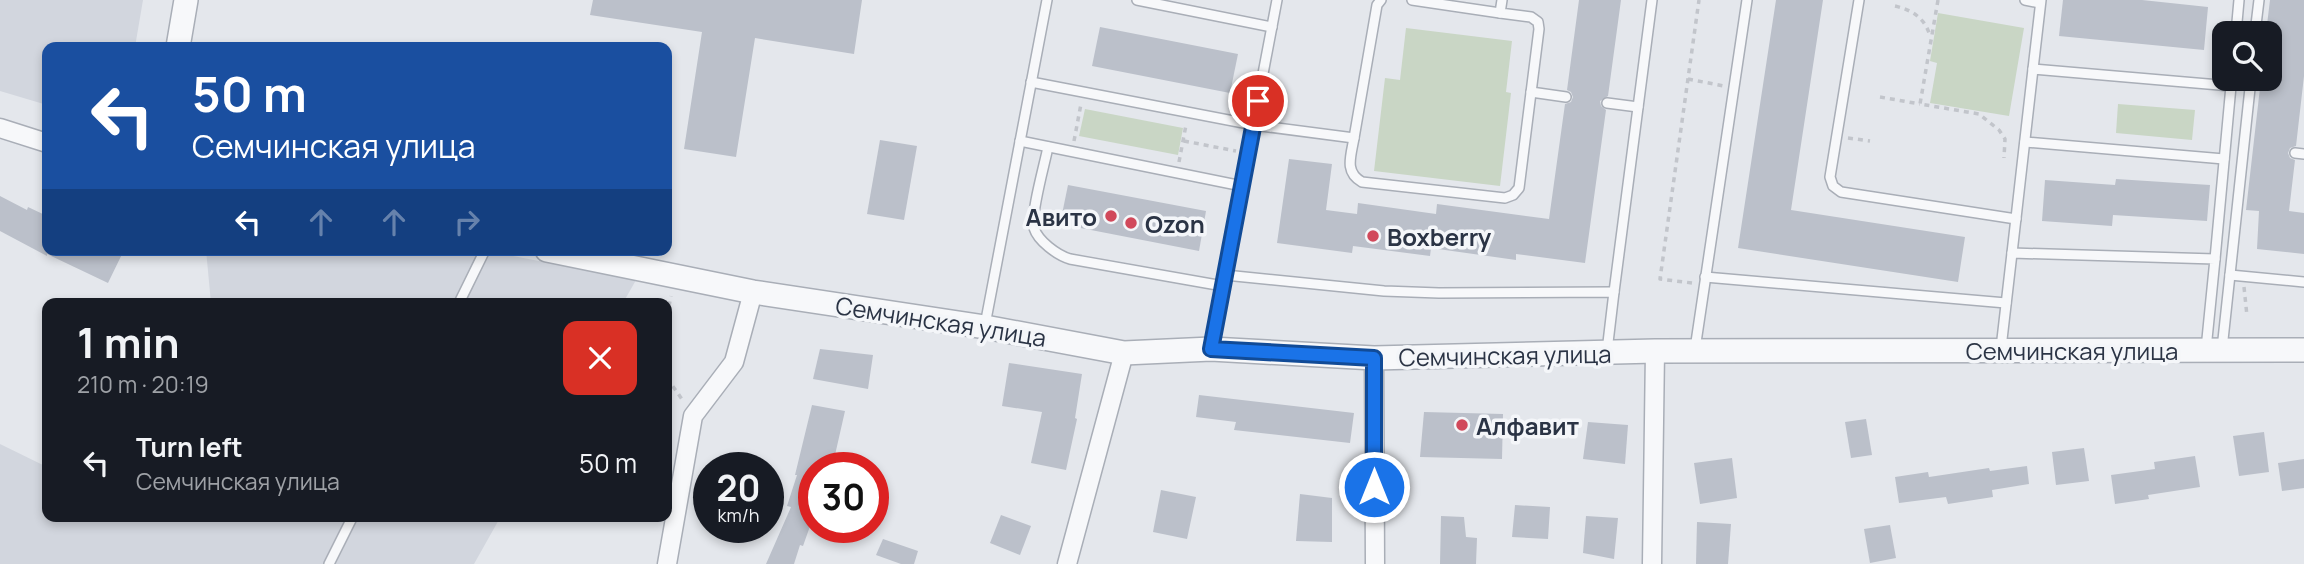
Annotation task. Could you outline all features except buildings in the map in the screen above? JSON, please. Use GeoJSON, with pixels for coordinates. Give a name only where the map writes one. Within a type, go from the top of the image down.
{"type":"FeatureCollection","features":[{"type":"Feature","properties":{"kind":"street"},"geometry":{"type":"LineString","coordinates":[[179,42],[186,0]]}},
{"type":"Feature","properties":{"kind":"street"},"geometry":{"type":"LineString","coordinates":[[0,128],[42,141]]}},
{"type":"Feature","properties":{"kind":"street","name":"Семчинская улица"},"geometry":{"type":"LineString","coordinates":[[576,256],[752,292],[985,327],[1125,353],[1211,349],[1374,358],[1655,351],[2304,350]]}},
{"type":"Feature","properties":{"kind":"street"},"geometry":{"type":"LineString","coordinates":[[667,564],[694,416],[734,362],[752,292]]}},
{"type":"Feature","properties":{"kind":"street"},"geometry":{"type":"LineString","coordinates":[[1652,564],[1655,351]]}},
{"type":"Feature","properties":{"kind":"street"},"geometry":{"type":"LineString","coordinates":[[1068,564],[1125,353]]}},
{"type":"Feature","properties":{"kind":"street"},"geometry":{"type":"LineString","coordinates":[[1374,358],[1375,564]]}},
{"type":"Feature","properties":{"kind":"lane"},"geometry":{"type":"LineString","coordinates":[[985,327],[1047,0]]}},
{"type":"Feature","properties":{"kind":"lane"},"geometry":{"type":"LineString","coordinates":[[1137,0],[1272,27]]}},
{"type":"Feature","properties":{"kind":"lane"},"geometry":{"type":"LineString","coordinates":[[1211,349],[1278,0]]}},
{"type":"Feature","properties":{"kind":"lane"},"geometry":{"type":"LineString","coordinates":[[1381,0],[1377,5],[1349,167],[1353,177],[1362,182],[1505,198],[1513,195],[1519,188],[1538,22],[1531,17],[1412,0]]}},
{"type":"Feature","properties":{"kind":"lane"},"geometry":{"type":"LineString","coordinates":[[1500,13],[1502,0]]}},
{"type":"Feature","properties":{"kind":"lane"},"geometry":{"type":"LineString","coordinates":[[1606,352],[1652,0]]}},
{"type":"Feature","properties":{"kind":"lane"},"geometry":{"type":"LineString","coordinates":[[1694,351],[1747,0]]}},
{"type":"Feature","properties":{"kind":"lane"},"geometry":{"type":"LineString","coordinates":[[1859,0],[1830,177],[1833,186],[1841,192],[2016,219]]}},
{"type":"Feature","properties":{"kind":"lane"},"geometry":{"type":"LineString","coordinates":[[2001,349],[2040,1],[2025,0]]}},
{"type":"Feature","properties":{"kind":"lane"},"geometry":{"type":"LineString","coordinates":[[2237,21],[2239,0]]}},
{"type":"Feature","properties":{"kind":"lane"},"geometry":{"type":"LineString","coordinates":[[2256,21],[2259,0]]}},
{"type":"Feature","properties":{"kind":"lane"},"geometry":{"type":"LineString","coordinates":[[2033,69],[2212,81]]}},
{"type":"Feature","properties":{"kind":"lane"},"geometry":{"type":"LineString","coordinates":[[1031,82],[1254,125],[1354,138]]}},
{"type":"Feature","properties":{"kind":"lane"},"geometry":{"type":"LineString","coordinates":[[2214,351],[2215,259],[2230,91]]}},
{"type":"Feature","properties":{"kind":"lane"},"geometry":{"type":"LineString","coordinates":[[2214,351],[2230,275],[2248,148],[2250,91]]}},
{"type":"Feature","properties":{"kind":"lane"},"geometry":{"type":"LineString","coordinates":[[1531,92],[1566,97]]}},
{"type":"Feature","properties":{"kind":"lane"},"geometry":{"type":"LineString","coordinates":[[1607,103],[1638,107]]}},
{"type":"Feature","properties":{"kind":"lane"},"geometry":{"type":"LineString","coordinates":[[1020,141],[1242,186]]}},
{"type":"Feature","properties":{"kind":"lane"},"geometry":{"type":"LineString","coordinates":[[2025,142],[2224,159]]}},
{"type":"Feature","properties":{"kind":"lane"},"geometry":{"type":"LineString","coordinates":[[1048,147],[1033,222],[1038,236],[1052,250],[1070,259],[1223,286]]}},
{"type":"Feature","properties":{"kind":"lane"},"geometry":{"type":"LineString","coordinates":[[2012,253],[2215,259]]}},
{"type":"Feature","properties":{"kind":"lane"},"geometry":{"type":"LineString","coordinates":[[461,298],[482,256]]}},
{"type":"Feature","properties":{"kind":"lane"},"geometry":{"type":"LineString","coordinates":[[1225,275],[1411,292],[1614,292]]}},
{"type":"Feature","properties":{"kind":"lane"},"geometry":{"type":"LineString","coordinates":[[2230,275],[2304,282]]}},
{"type":"Feature","properties":{"kind":"lane"},"geometry":{"type":"LineString","coordinates":[[1705,281],[2006,303]]}},
{"type":"Feature","properties":{"kind":"lane"},"geometry":{"type":"LineString","coordinates":[[329,564],[350,522]]}},
{"type":"Feature","properties":{"kind":"path"},"geometry":{"type":"LineString","coordinates":[[1699,0],[1660,279],[1705,281]]}},
{"type":"Feature","properties":{"kind":"path"},"geometry":{"type":"LineString","coordinates":[[1920,104],[1938,0]]}},
{"type":"Feature","properties":{"kind":"path"},"geometry":{"type":"LineString","coordinates":[[1895,6],[1909,9],[1916,15],[1928,29],[1931,38]]}},
{"type":"Feature","properties":{"kind":"path"},"geometry":{"type":"LineString","coordinates":[[1688,79],[1734,88]]}},
{"type":"Feature","properties":{"kind":"path"},"geometry":{"type":"LineString","coordinates":[[1072,152],[1083,92]]}},
{"type":"Feature","properties":{"kind":"path"},"geometry":{"type":"LineString","coordinates":[[1880,97],[1979,114],[1999,130],[2005,139],[2004,158]]}},
{"type":"Feature","properties":{"kind":"path"},"geometry":{"type":"LineString","coordinates":[[1177,173],[1189,113]]}},
{"type":"Feature","properties":{"kind":"path"},"geometry":{"type":"LineString","coordinates":[[1852,138],[1870,141]]}},
{"type":"Feature","properties":{"kind":"path"},"geometry":{"type":"LineString","coordinates":[[1184,141],[1240,152]]}},
{"type":"Feature","properties":{"kind":"path"},"geometry":{"type":"LineString","coordinates":[[2243,276],[2247,316]]}},
{"type":"Feature","properties":{"kind":"path"},"geometry":{"type":"LineString","coordinates":[[672,385],[694,416]]}},
{"type":"Feature","properties":{"kind":"shaded area"},"geometry":{"type":"Polygon","coordinates":[[[0,0],[143,0],[136,42],[42,42],[42,104],[0,91],[0,0]]]}},
{"type":"Feature","properties":{"kind":"shaded area"},"geometry":{"type":"Polygon","coordinates":[[[207,256],[513,256],[636,280],[626,298],[211,298],[207,256]]]}},
{"type":"Feature","properties":{"kind":"shaded area"},"geometry":{"type":"Polygon","coordinates":[[[0,444],[42,465],[42,522],[498,522],[474,564],[0,564],[0,444]]]}},
{"type":"Feature","properties":{"kind":"green space"},"geometry":{"type":"Polygon","coordinates":[[[1938,13],[2024,28],[2009,116],[1930,103],[1937,63],[1930,61],[1938,13]]]}},
{"type":"Feature","properties":{"kind":"green space"},"geometry":{"type":"Polygon","coordinates":[[[1406,28],[1512,41],[1506,92],[1511,93],[1500,186],[1374,171],[1385,78],[1400,80],[1406,28]]]}},
{"type":"Feature","properties":{"kind":"green space"},"geometry":{"type":"Polygon","coordinates":[[[2118,104],[2195,110],[2192,140],[2116,133],[2118,104]]]}},
{"type":"Feature","properties":{"kind":"green space"},"geometry":{"type":"Polygon","coordinates":[[[1085,109],[1183,128],[1178,155],[1079,136],[1085,109]]]}},
{"type":"Feature","properties":{"kind":"place","name":"Авито"},"geometry":{"type":"Point","coordinates":[1111,216]}},
{"type":"Feature","properties":{"kind":"place","name":"Ozon"},"geometry":{"type":"Point","coordinates":[1131,223]}},
{"type":"Feature","properties":{"kind":"place","name":"Boxberry"},"geometry":{"type":"Point","coordinates":[1373,236]}},
{"type":"Feature","properties":{"kind":"place","name":"Алфавит"},"geometry":{"type":"Point","coordinates":[1462,425]}},
{"type":"Feature","properties":{"kind":"route"},"geometry":{"type":"LineString","coordinates":[[1258,101],[1211,349],[1374,358],[1374,487]]}}]}
